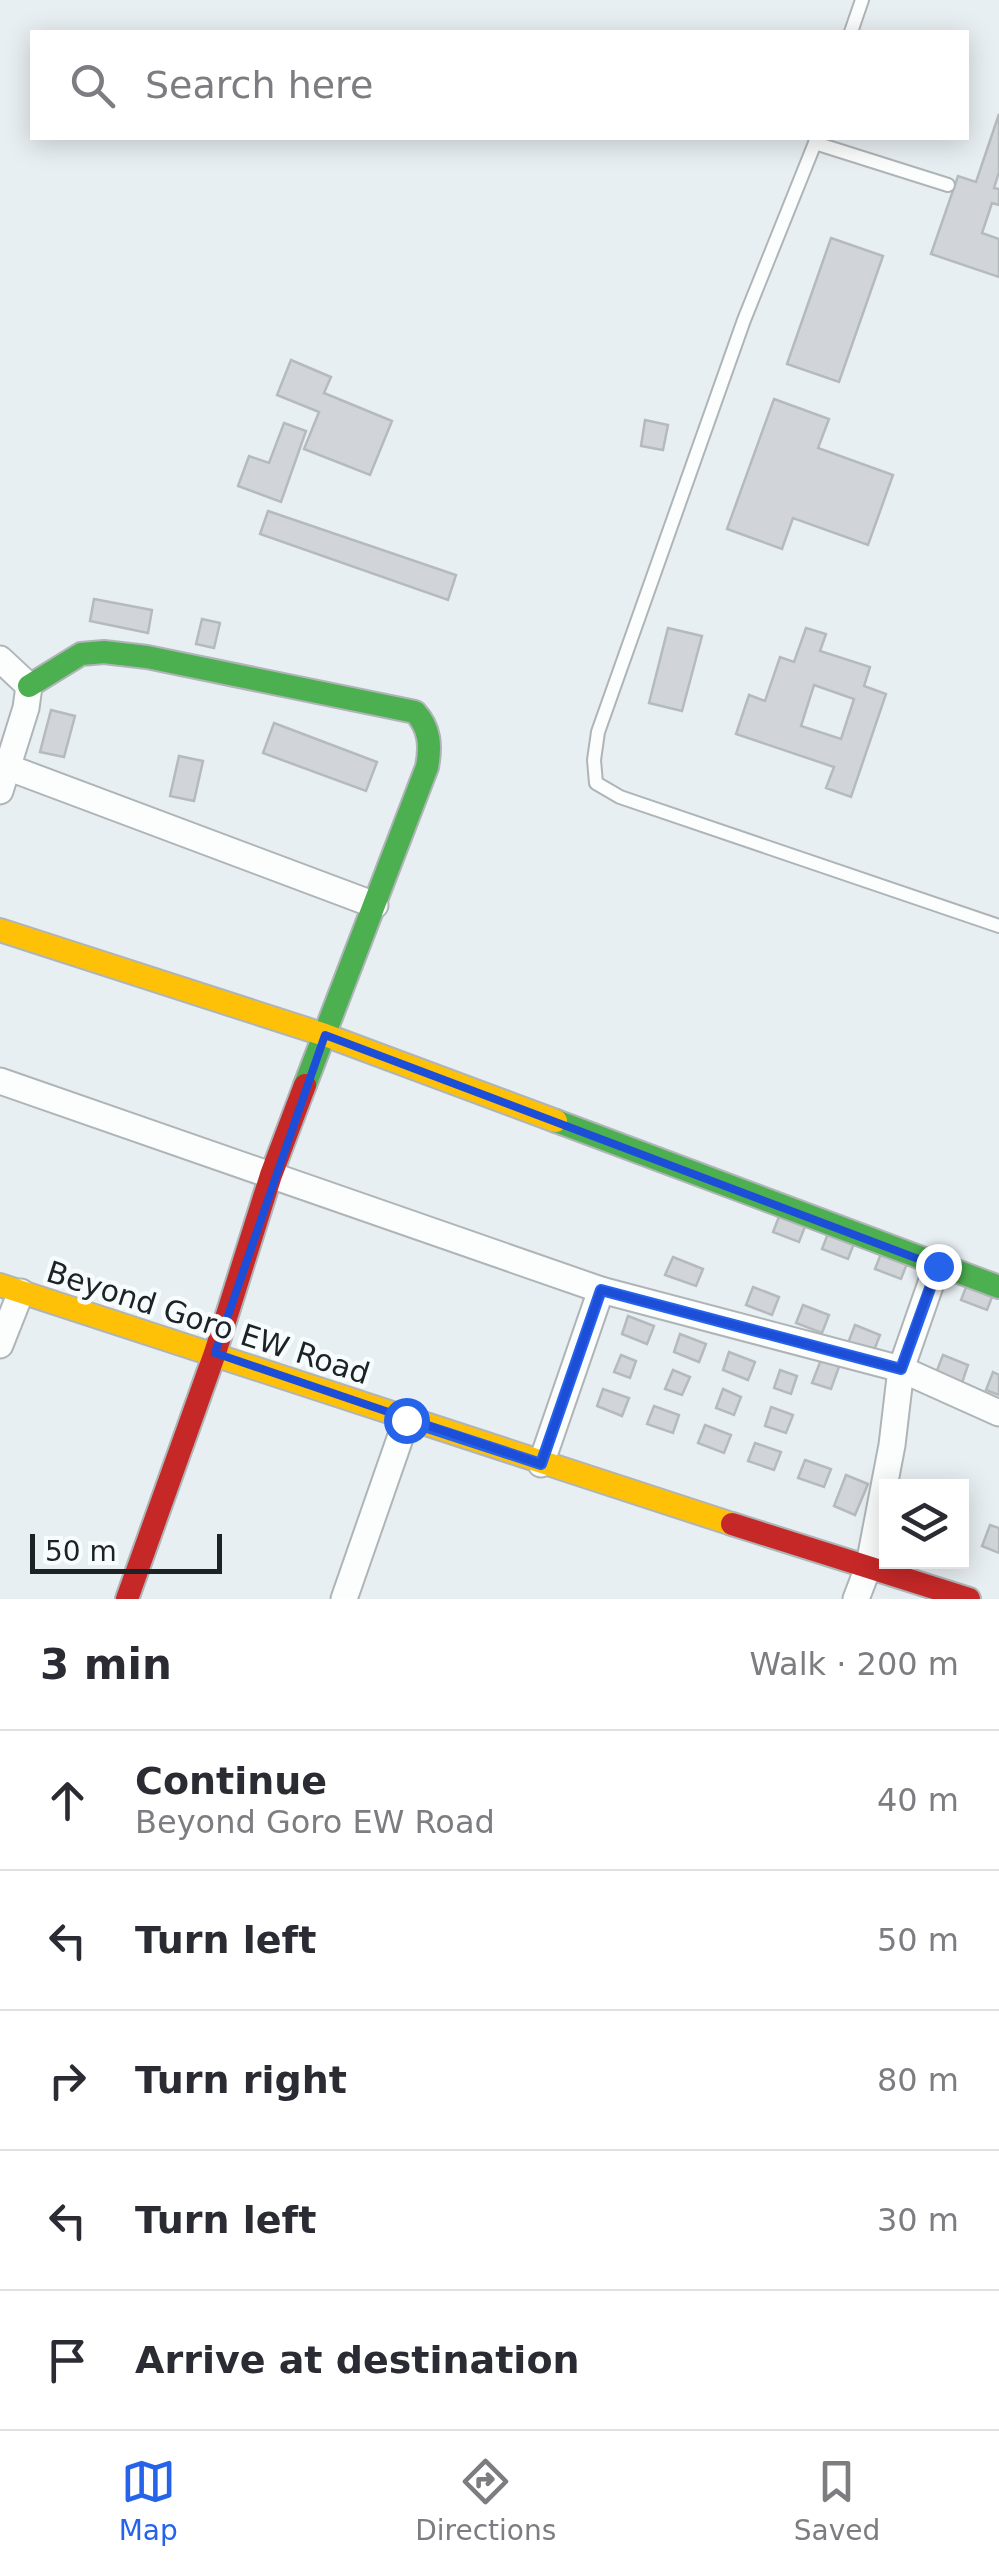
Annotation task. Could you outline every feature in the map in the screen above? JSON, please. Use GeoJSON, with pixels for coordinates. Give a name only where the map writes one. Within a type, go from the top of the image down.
{"type":"FeatureCollection","features":[{"type":"Feature","properties":{"kind":"street"},"geometry":{"type":"LineString","coordinates":[[28,686],[80,654],[104,652],[415,712],[425,721],[428,732],[427,767],[270,1175],[215,1353],[127,1599]]}},
{"type":"Feature","properties":{"kind":"street"},"geometry":{"type":"LineString","coordinates":[[0,660],[28,686],[26,708],[3,779],[375,905]]}},
{"type":"Feature","properties":{"kind":"street"},"geometry":{"type":"LineString","coordinates":[[0,930],[325,1036],[999,1287]]}},
{"type":"Feature","properties":{"kind":"street"},"geometry":{"type":"LineString","coordinates":[[0,1081],[601,1290],[901,1369],[999,1413]]}},
{"type":"Feature","properties":{"kind":"street"},"geometry":{"type":"LineString","coordinates":[[856,1599],[870,1565],[901,1369],[938,1266]]}},
{"type":"Feature","properties":{"kind":"street"},"geometry":{"type":"LineString","coordinates":[[0,1345],[10,1289]]}},
{"type":"Feature","properties":{"kind":"street","name":"Beyond Goro EW Road"},"geometry":{"type":"LineString","coordinates":[[10,1289],[215,1353],[541,1464],[969,1599]]}},
{"type":"Feature","properties":{"kind":"street"},"geometry":{"type":"LineString","coordinates":[[541,1464],[601,1290]]}},
{"type":"Feature","properties":{"kind":"street"},"geometry":{"type":"LineString","coordinates":[[344,1599],[406,1420]]}},
{"type":"Feature","properties":{"kind":"lane"},"geometry":{"type":"LineString","coordinates":[[852,30],[862,0]]}},
{"type":"Feature","properties":{"kind":"lane"},"geometry":{"type":"LineString","coordinates":[[948,185],[816,140],[744,320],[598,732],[594,760],[596,784],[620,796],[999,926]]}},
{"type":"Feature","properties":{"kind":"highlighted area"},"geometry":{"type":"Polygon","coordinates":[[[325,1035],[937,1266],[901,1369],[601,1290],[541,1464],[215,1353],[325,1035]]]}},
{"type":"Feature","properties":{"kind":"building"},"geometry":{"type":"Polygon","coordinates":[[[999,114],[999,172],[994,188],[999,189],[999,205],[992,203],[982,233],[999,239],[999,277],[931,254],[958,176],[976,182],[999,114]]]}},
{"type":"Feature","properties":{"kind":"building"},"geometry":{"type":"Polygon","coordinates":[[[831,238],[883,256],[839,382],[787,364],[831,238]]]}},
{"type":"Feature","properties":{"kind":"building"},"geometry":{"type":"Polygon","coordinates":[[[291,360],[331,377],[324,393],[392,421],[370,475],[304,449],[319,412],[277,395],[291,360]]]}},
{"type":"Feature","properties":{"kind":"building"},"geometry":{"type":"Polygon","coordinates":[[[774,399],[829,419],[818,448],[893,475],[868,545],[793,518],[782,549],[727,529],[774,399]]]}},
{"type":"Feature","properties":{"kind":"building"},"geometry":{"type":"Polygon","coordinates":[[[645,420],[668,425],[663,450],[641,446],[645,420]]]}},
{"type":"Feature","properties":{"kind":"building"},"geometry":{"type":"Polygon","coordinates":[[[284,423],[306,431],[281,502],[238,486],[249,456],[269,463],[284,423]]]}},
{"type":"Feature","properties":{"kind":"building"},"geometry":{"type":"Polygon","coordinates":[[[268,511],[456,575],[448,600],[260,534],[268,511]]]}},
{"type":"Feature","properties":{"kind":"building"},"geometry":{"type":"Polygon","coordinates":[[[94,599],[152,610],[148,633],[90,621],[94,599]]]}},
{"type":"Feature","properties":{"kind":"building"},"geometry":{"type":"Polygon","coordinates":[[[202,619],[220,623],[214,648],[196,644],[202,619]]]}},
{"type":"Feature","properties":{"kind":"building"},"geometry":{"type":"Polygon","coordinates":[[[668,628],[702,636],[682,711],[649,703],[668,628]]]}},
{"type":"Feature","properties":{"kind":"building"},"geometry":{"type":"Polygon","coordinates":[[[806,628],[826,634],[820,651],[870,667],[864,686],[886,694],[851,797],[826,788],[834,767],[736,734],[749,695],[765,701],[780,657],[794,662],[806,628]],[[814,685],[801,726],[841,739],[854,699],[814,685]]]}},
{"type":"Feature","properties":{"kind":"building"},"geometry":{"type":"Polygon","coordinates":[[[51,710],[75,716],[64,757],[40,752],[51,710]]]}},
{"type":"Feature","properties":{"kind":"building"},"geometry":{"type":"Polygon","coordinates":[[[274,723],[377,762],[366,791],[263,753],[274,723]]]}},
{"type":"Feature","properties":{"kind":"building"},"geometry":{"type":"Polygon","coordinates":[[[179,756],[203,761],[194,801],[170,796],[179,756]]]}},
{"type":"Feature","properties":{"kind":"building"},"geometry":{"type":"Polygon","coordinates":[[[780,1214],[806,1224],[799,1242],[773,1232],[780,1214]]]}},
{"type":"Feature","properties":{"kind":"building"},"geometry":{"type":"Polygon","coordinates":[[[829,1231],[855,1241],[848,1259],[822,1249],[829,1231]]]}},
{"type":"Feature","properties":{"kind":"building"},"geometry":{"type":"Polygon","coordinates":[[[882,1251],[908,1261],[901,1279],[875,1269],[882,1251]]]}},
{"type":"Feature","properties":{"kind":"building"},"geometry":{"type":"Polygon","coordinates":[[[673,1257],[703,1269],[696,1286],[665,1275],[673,1257]]]}},
{"type":"Feature","properties":{"kind":"building"},"geometry":{"type":"Polygon","coordinates":[[[968,1282],[994,1292],[987,1310],[961,1300],[968,1282]]]}},
{"type":"Feature","properties":{"kind":"building"},"geometry":{"type":"Polygon","coordinates":[[[753,1287],[779,1297],[772,1315],[746,1305],[753,1287]]]}},
{"type":"Feature","properties":{"kind":"building"},"geometry":{"type":"Polygon","coordinates":[[[803,1305],[829,1315],[822,1333],[796,1323],[803,1305]]]}},
{"type":"Feature","properties":{"kind":"building"},"geometry":{"type":"Polygon","coordinates":[[[628,1316],[654,1326],[647,1344],[622,1334],[628,1316]]]}},
{"type":"Feature","properties":{"kind":"building"},"geometry":{"type":"Polygon","coordinates":[[[855,1325],[880,1335],[873,1353],[848,1343],[855,1325]]]}},
{"type":"Feature","properties":{"kind":"building"},"geometry":{"type":"Polygon","coordinates":[[[680,1334],[706,1344],[699,1362],[674,1352],[680,1334]]]}},
{"type":"Feature","properties":{"kind":"building"},"geometry":{"type":"Polygon","coordinates":[[[729,1352],[755,1362],[748,1380],[723,1370],[729,1352]]]}},
{"type":"Feature","properties":{"kind":"building"},"geometry":{"type":"Polygon","coordinates":[[[621,1355],[636,1361],[630,1378],[614,1372],[621,1355]]]}},
{"type":"Feature","properties":{"kind":"building"},"geometry":{"type":"Polygon","coordinates":[[[943,1355],[968,1365],[962,1383],[936,1373],[943,1355]]]}},
{"type":"Feature","properties":{"kind":"building"},"geometry":{"type":"Polygon","coordinates":[[[822,1357],[840,1364],[831,1389],[812,1383],[822,1357]]]}},
{"type":"Feature","properties":{"kind":"building"},"geometry":{"type":"Polygon","coordinates":[[[673,1370],[690,1377],[682,1395],[665,1389],[673,1370]]]}},
{"type":"Feature","properties":{"kind":"building"},"geometry":{"type":"Polygon","coordinates":[[[780,1370],[797,1376],[791,1394],[774,1388],[780,1370]]]}},
{"type":"Feature","properties":{"kind":"building"},"geometry":{"type":"Polygon","coordinates":[[[993,1372],[999,1375],[999,1395],[986,1390],[993,1372]]]}},
{"type":"Feature","properties":{"kind":"building"},"geometry":{"type":"Polygon","coordinates":[[[603,1389],[629,1398],[622,1416],[597,1406],[603,1389]]]}},
{"type":"Feature","properties":{"kind":"building"},"geometry":{"type":"Polygon","coordinates":[[[723,1389],[741,1397],[734,1415],[716,1408],[723,1389]]]}},
{"type":"Feature","properties":{"kind":"building"},"geometry":{"type":"Polygon","coordinates":[[[654,1406],[679,1415],[673,1433],[647,1424],[654,1406]]]}},
{"type":"Feature","properties":{"kind":"building"},"geometry":{"type":"Polygon","coordinates":[[[771,1407],[793,1415],[786,1433],[765,1426],[771,1407]]]}},
{"type":"Feature","properties":{"kind":"building"},"geometry":{"type":"Polygon","coordinates":[[[705,1425],[731,1435],[724,1453],[698,1443],[705,1425]]]}},
{"type":"Feature","properties":{"kind":"building"},"geometry":{"type":"Polygon","coordinates":[[[755,1443],[781,1452],[774,1470],[748,1461],[755,1443]]]}},
{"type":"Feature","properties":{"kind":"building"},"geometry":{"type":"Polygon","coordinates":[[[805,1460],[831,1469],[824,1487],[798,1478],[805,1460]]]}},
{"type":"Feature","properties":{"kind":"building"},"geometry":{"type":"Polygon","coordinates":[[[846,1475],[868,1484],[855,1515],[834,1506],[846,1475]]]}},
{"type":"Feature","properties":{"kind":"building"},"geometry":{"type":"Polygon","coordinates":[[[990,1525],[999,1528],[999,1553],[982,1546],[990,1525]]]}},
{"type":"Feature","properties":{"kind":"traffic: fast"},"geometry":{"type":"LineString","coordinates":[[29,686],[81,654],[104,652],[147,657],[415,712],[420,718],[428,738],[427,767],[305,1085]]}},
{"type":"Feature","properties":{"kind":"traffic: fast"},"geometry":{"type":"LineString","coordinates":[[556,1121],[999,1287]]}},
{"type":"Feature","properties":{"kind":"traffic: slow"},"geometry":{"type":"LineString","coordinates":[[0,930],[325,1035],[556,1121]]}},
{"type":"Feature","properties":{"kind":"traffic: slow"},"geometry":{"type":"LineString","coordinates":[[0,1285],[732,1524]]}},
{"type":"Feature","properties":{"kind":"traffic: jam"},"geometry":{"type":"LineString","coordinates":[[127,1599],[305,1085]]}},
{"type":"Feature","properties":{"kind":"traffic: jam"},"geometry":{"type":"LineString","coordinates":[[732,1524],[969,1599]]}},
{"type":"Feature","properties":{"kind":"route"},"geometry":{"type":"LineString","coordinates":[[406,1420],[541,1464],[601,1290],[901,1369],[938,1266]]}}]}
